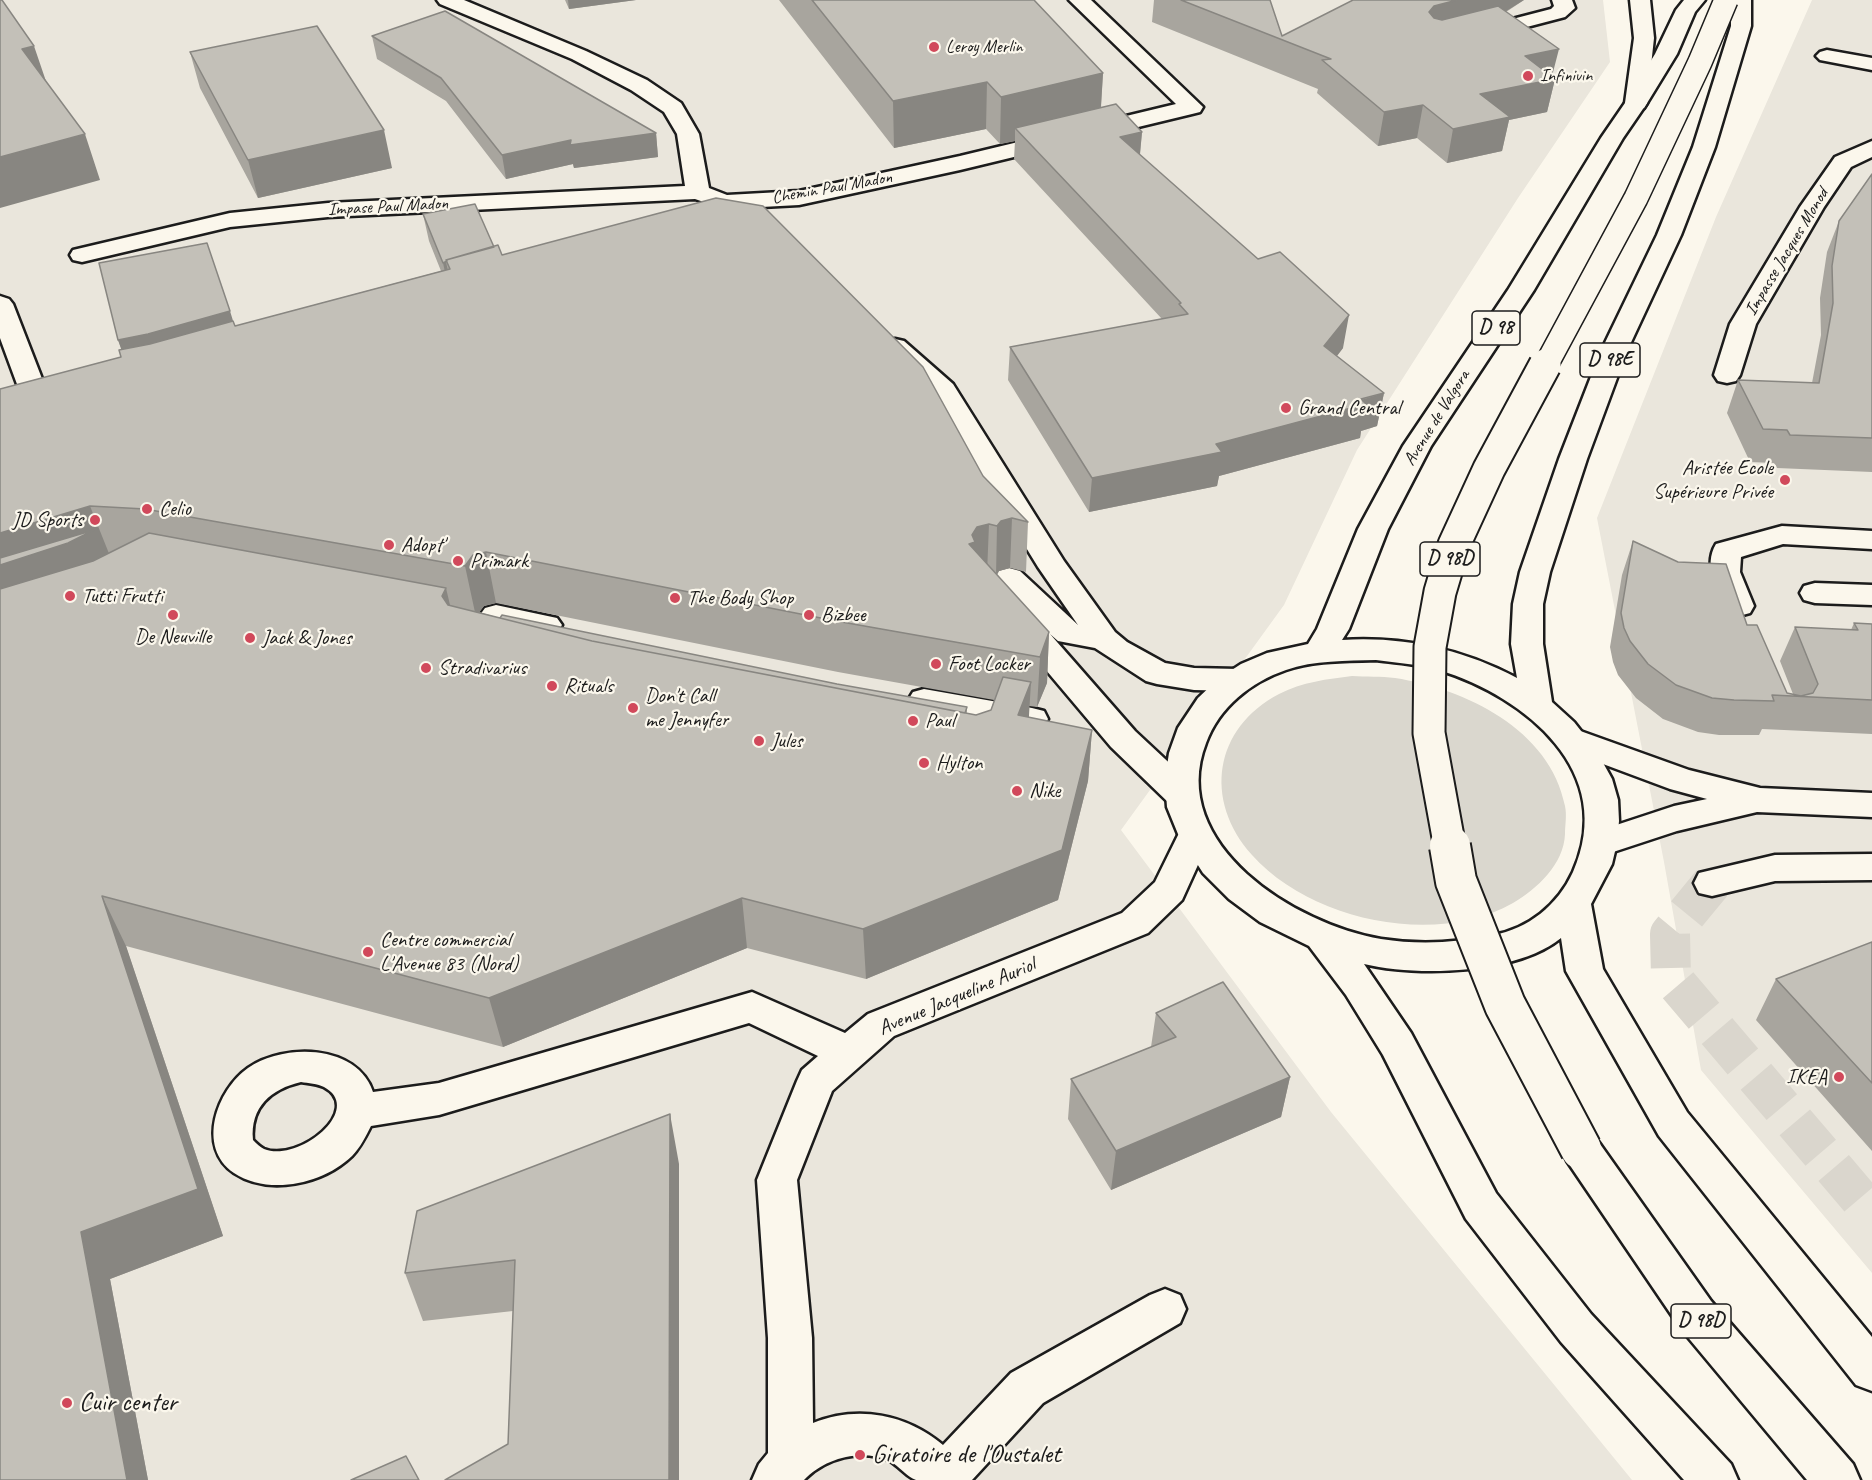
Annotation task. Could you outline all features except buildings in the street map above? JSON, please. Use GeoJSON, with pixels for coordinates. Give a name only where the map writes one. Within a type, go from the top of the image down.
{"type":"FeatureCollection","features":[{"type":"Feature","properties":{"kind":"main road"},"geometry":{"type":"LineString","coordinates":[[447,0],[579,55],[639,85],[673,108],[688,134],[698,192]]}},
{"type":"Feature","properties":{"kind":"main road","name":"Chemin Paul Madon"},"geometry":{"type":"LineString","coordinates":[[698,192],[724,202],[778,213],[799,198],[960,163],[1192,107],[1079,0]]}},
{"type":"Feature","properties":{"kind":"main road"},"geometry":{"type":"LineString","coordinates":[[1458,39],[1558,13],[1565,8],[1562,0]]}},
{"type":"Feature","properties":{"kind":"main road","name":"Avenue de Valgora"},"geometry":{"type":"LineString","coordinates":[[1320,651],[1333,629],[1372,529],[1417,446],[1521,290],[1612,138],[1636,103],[1644,38],[1640,0]]}},
{"type":"Feature","properties":{"kind":"main road"},"geometry":{"type":"LineString","coordinates":[[1636,103],[1666,54],[1686,10],[1695,0]]}},
{"type":"Feature","properties":{"kind":"main road","name":"D 98D"},"geometry":{"type":"LineString","coordinates":[[1726,0],[1700,62],[1636,198],[1489,469],[1454,545],[1440,592],[1430,647],[1429,733],[1456,881],[1505,1005],[1581,1149],[1696,1315],[1837,1480]]}},
{"type":"Feature","properties":{"kind":"main road","name":"D 98E"},"geometry":{"type":"LineString","coordinates":[[1537,706],[1527,644],[1528,604],[1535,572],[1573,459],[1614,351],[1669,235],[1704,147],[1741,13]]}},
{"type":"Feature","properties":{"kind":"main road"},"geometry":{"type":"LineString","coordinates":[[1827,56],[1872,64]]}},
{"type":"Feature","properties":{"kind":"main road","name":"Impasse Jacques Monod"},"geometry":{"type":"LineString","coordinates":[[1727,375],[1743,324],[1812,207],[1843,162],[1872,148]]}},
{"type":"Feature","properties":{"kind":"main road","name":"Impase Paul Madon"},"geometry":{"type":"LineString","coordinates":[[81,255],[230,220],[328,210],[698,192]]}},
{"type":"Feature","properties":{"kind":"main road"},"geometry":{"type":"LineString","coordinates":[[0,304],[35,395],[70,402],[91,398]]}},
{"type":"Feature","properties":{"kind":"main road"},"geometry":{"type":"LineString","coordinates":[[875,329],[943,390],[1053,567],[1104,639],[1116,650],[1157,673],[1194,679],[1238,680]]}},
{"type":"Feature","properties":{"kind":"main road"},"geometry":{"type":"LineString","coordinates":[[1751,634],[1725,572],[1727,551],[1782,536],[1872,540]]}},
{"type":"Feature","properties":{"kind":"main road"},"geometry":{"type":"LineString","coordinates":[[1104,639],[1069,634],[999,582],[1039,639],[1123,739],[1182,795]]}},
{"type":"Feature","properties":{"kind":"main road"},"geometry":{"type":"LineString","coordinates":[[1815,593],[1872,595]]}},
{"type":"Feature","properties":{"kind":"main road"},"geometry":{"type":"LineString","coordinates":[[427,620],[494,642],[496,615],[575,631]]}},
{"type":"Feature","properties":{"kind":"main road"},"geometry":{"type":"LineString","coordinates":[[1376,650],[1433,658],[1488,677],[1537,706],[1572,740],[1595,780],[1602,816],[1601,843],[1592,869],[1574,904],[1541,933],[1494,951],[1439,957],[1381,953],[1323,938],[1268,911],[1225,875],[1195,834],[1182,795],[1184,750],[1204,711],[1238,680],[1276,662],[1320,651],[1376,650]]}},
{"type":"Feature","properties":{"kind":"main road"},"geometry":{"type":"LineString","coordinates":[[898,695],[1061,725]]}},
{"type":"Feature","properties":{"kind":"main road"},"geometry":{"type":"LineString","coordinates":[[979,742],[989,711]]}},
{"type":"Feature","properties":{"kind":"main road"},"geometry":{"type":"LineString","coordinates":[[1572,740],[1682,780],[1760,800],[1872,805]]}},
{"type":"Feature","properties":{"kind":"main road"},"geometry":{"type":"LineString","coordinates":[[1601,843],[1674,819],[1760,800]]}},
{"type":"Feature","properties":{"kind":"main road","name":"Avenue Jacqueline Auriol"},"geometry":{"type":"LineString","coordinates":[[783,1470],[790,1338],[777,1180],[816,1081],[881,1025],[1135,923],[1169,890],[1195,834]]}},
{"type":"Feature","properties":{"kind":"main road"},"geometry":{"type":"LineString","coordinates":[[1712,883],[1775,868],[1872,867]]}},
{"type":"Feature","properties":{"kind":"main road"},"geometry":{"type":"LineString","coordinates":[[1574,904],[1585,971],[1673,1124],[1872,1370]]}},
{"type":"Feature","properties":{"kind":"main road"},"geometry":{"type":"LineString","coordinates":[[1323,938],[1359,984],[1397,1044],[1481,1206],[1576,1328],[1715,1480]]}},
{"type":"Feature","properties":{"kind":"main road"},"geometry":{"type":"LineString","coordinates":[[357,1111],[439,1099],[752,1006],[849,1053]]}},
{"type":"Feature","properties":{"kind":"main road"},"geometry":{"type":"LineString","coordinates":[[783,1470],[820,1442],[850,1434],[874,1434],[897,1440],[915,1450],[927,1459],[944,1479],[1027,1388],[1165,1309]]}},
{"type":"Feature","properties":{"kind":"shaded area"},"geometry":{"type":"Polygon","coordinates":[[[0,0],[1603,0],[1610,62],[1518,198],[1357,450],[1284,605],[1121,830],[1331,1112],[1632,1480],[0,1480],[0,0]]]}},
{"type":"Feature","properties":{"kind":"shaded area"},"geometry":{"type":"Polygon","coordinates":[[[1812,0],[1872,0],[1872,1273],[1701,1070],[1664,862],[1597,518],[1716,217],[1812,0]]]}},
{"type":"Feature","properties":{"kind":"shaded area"},"geometry":{"type":"Polygon","coordinates":[[[1352,676],[1395,678],[1449,692],[1476,703],[1501,717],[1542,755],[1556,779],[1565,806],[1565,834],[1560,855],[1548,874],[1531,891],[1513,903],[1482,916],[1448,923],[1412,925],[1376,920],[1340,911],[1307,897],[1277,878],[1252,855],[1236,834],[1226,811],[1222,789],[1223,767],[1229,745],[1240,726],[1257,708],[1279,694],[1306,684],[1352,676]]]}},
{"type":"Feature","properties":{"kind":"tunnel"},"geometry":{"type":"LineString","coordinates":[[1712,883],[1670,934],[1671,977],[1872,1213]]}},
{"type":"Feature","properties":{"kind":"place","name":"Leroy Merlin"},"geometry":{"type":"Point","coordinates":[934,47]}},
{"type":"Feature","properties":{"kind":"place","name":"Infinivin"},"geometry":{"type":"Point","coordinates":[1528,76]}},
{"type":"Feature","properties":{"kind":"place","name":"Grand Central"},"geometry":{"type":"Point","coordinates":[1286,408]}},
{"type":"Feature","properties":{"kind":"place","name":"Aristée Ecole Supérieure Privée"},"geometry":{"type":"Point","coordinates":[1785,480]}},
{"type":"Feature","properties":{"kind":"place","name":"Celio"},"geometry":{"type":"Point","coordinates":[147,509]}},
{"type":"Feature","properties":{"kind":"place","name":"JD Sports"},"geometry":{"type":"Point","coordinates":[95,520]}},
{"type":"Feature","properties":{"kind":"place","name":"Adopt'"},"geometry":{"type":"Point","coordinates":[389,545]}},
{"type":"Feature","properties":{"kind":"place","name":"Primark"},"geometry":{"type":"Point","coordinates":[458,561]}},
{"type":"Feature","properties":{"kind":"place","name":"Tutti Frutti"},"geometry":{"type":"Point","coordinates":[70,596]}},
{"type":"Feature","properties":{"kind":"place","name":"The Body Shop"},"geometry":{"type":"Point","coordinates":[675,598]}},
{"type":"Feature","properties":{"kind":"place","name":"De Neuville"},"geometry":{"type":"Point","coordinates":[173,615]}},
{"type":"Feature","properties":{"kind":"place","name":"Bizbee"},"geometry":{"type":"Point","coordinates":[809,615]}},
{"type":"Feature","properties":{"kind":"place","name":"Jack & Jones"},"geometry":{"type":"Point","coordinates":[250,638]}},
{"type":"Feature","properties":{"kind":"place","name":"Foot Locker"},"geometry":{"type":"Point","coordinates":[936,664]}},
{"type":"Feature","properties":{"kind":"place","name":"Stradivarius"},"geometry":{"type":"Point","coordinates":[426,668]}},
{"type":"Feature","properties":{"kind":"place","name":"Rituals"},"geometry":{"type":"Point","coordinates":[552,686]}},
{"type":"Feature","properties":{"kind":"place","name":"Don't Call me Jennyfer"},"geometry":{"type":"Point","coordinates":[633,708]}},
{"type":"Feature","properties":{"kind":"place","name":"Paul"},"geometry":{"type":"Point","coordinates":[913,721]}},
{"type":"Feature","properties":{"kind":"place","name":"Jules"},"geometry":{"type":"Point","coordinates":[759,741]}},
{"type":"Feature","properties":{"kind":"place","name":"Hylton"},"geometry":{"type":"Point","coordinates":[924,763]}},
{"type":"Feature","properties":{"kind":"place","name":"Nike"},"geometry":{"type":"Point","coordinates":[1017,791]}},
{"type":"Feature","properties":{"kind":"place","name":"Centre commercial L'Avenue 83 (Nord)"},"geometry":{"type":"Point","coordinates":[368,952]}},
{"type":"Feature","properties":{"kind":"place","name":"IKEA"},"geometry":{"type":"Point","coordinates":[1839,1077]}},
{"type":"Feature","properties":{"kind":"place","name":"Cuir center"},"geometry":{"type":"Point","coordinates":[67,1403]}},
{"type":"Feature","properties":{"kind":"place","name":"Giratoire de l'Oustalet"},"geometry":{"type":"Point","coordinates":[860,1455]}}]}
